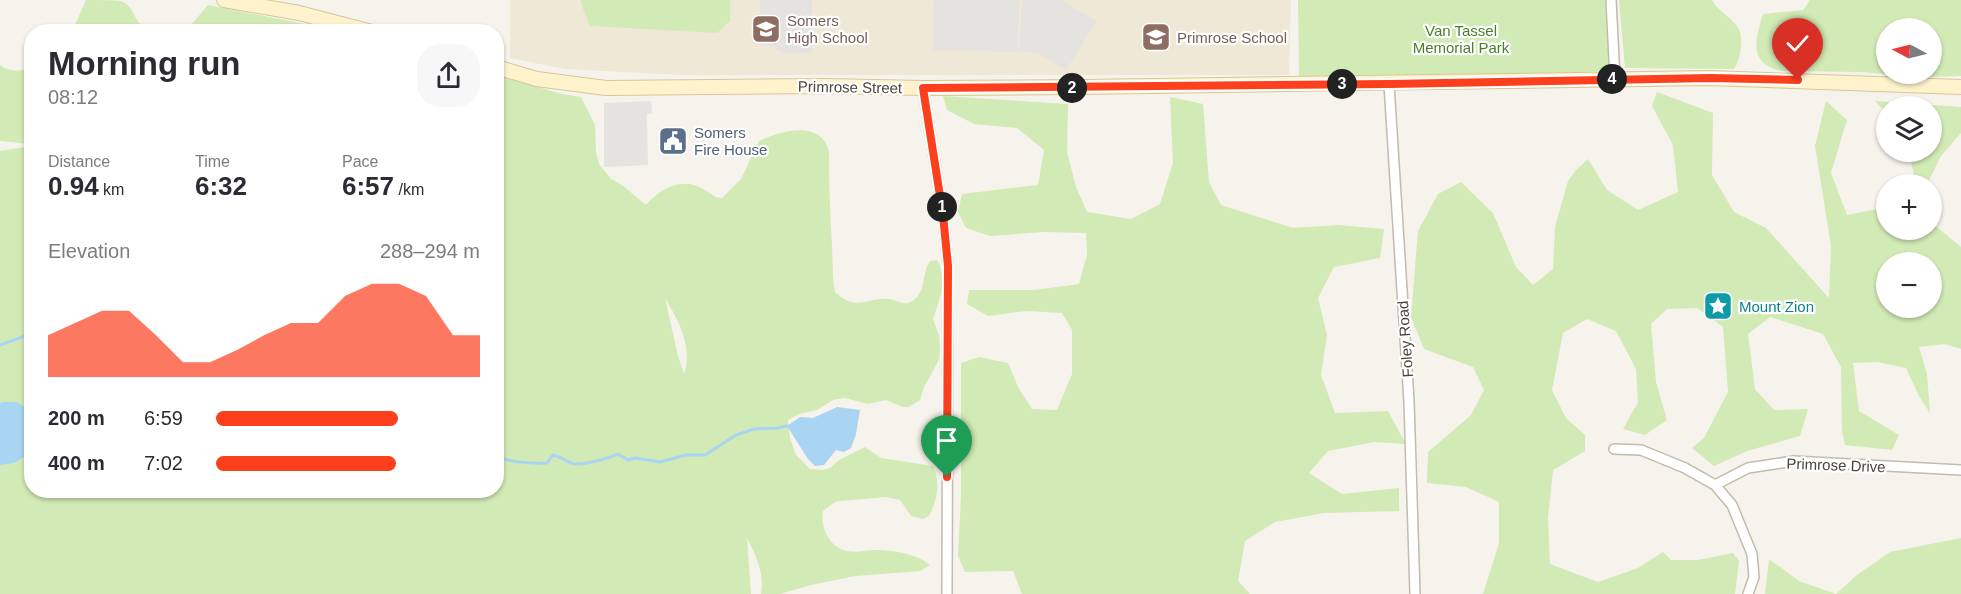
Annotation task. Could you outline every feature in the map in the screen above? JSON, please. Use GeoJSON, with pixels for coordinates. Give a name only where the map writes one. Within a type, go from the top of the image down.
{"type":"FeatureCollection","features":[{"type":"Feature","properties":{"kind":"main road"},"geometry":{"type":"LineString","coordinates":[[224,0],[299,13],[341,24]]}},
{"type":"Feature","properties":{"kind":"main road","name":"Primrose Street"},"geometry":{"type":"LineString","coordinates":[[504,69],[537,79],[606,88],[1389,84],[1710,78],[1961,87]]}},
{"type":"Feature","properties":{"kind":"street"},"geometry":{"type":"LineString","coordinates":[[1611,0],[1615,79]]}},
{"type":"Feature","properties":{"kind":"street","name":"Foley Road"},"geometry":{"type":"LineString","coordinates":[[1389,84],[1409,401],[1415,594]]}},
{"type":"Feature","properties":{"kind":"street"},"geometry":{"type":"LineString","coordinates":[[923,88],[943,215],[948,266],[947,594]]}},
{"type":"Feature","properties":{"kind":"street"},"geometry":{"type":"LineString","coordinates":[[1614,449],[1641,450],[1685,468],[1715,485],[1732,505],[1752,554],[1754,577],[1748,594]]}},
{"type":"Feature","properties":{"kind":"street","name":"Primrose Drive"},"geometry":{"type":"LineString","coordinates":[[1715,485],[1748,468],[1794,461],[1961,470]]}},
{"type":"Feature","properties":{"kind":"shaded area","name":"Somers High School"},"geometry":{"type":"Polygon","coordinates":[[[510,0],[1291,0],[1289,75],[680,75],[565,69],[510,58],[510,0]]]}},
{"type":"Feature","properties":{"kind":"shaded area"},"geometry":{"type":"Polygon","coordinates":[[[760,0],[812,0],[812,53],[784,53],[768,45],[760,45],[760,0]]]}},
{"type":"Feature","properties":{"kind":"shaded area"},"geometry":{"type":"Polygon","coordinates":[[[934,0],[1019,0],[1018,52],[933,50],[934,0]]]}},
{"type":"Feature","properties":{"kind":"shaded area"},"geometry":{"type":"Polygon","coordinates":[[[1025,0],[1061,0],[1097,21],[1066,70],[1038,53],[1019,51],[1022,2],[1025,0]]]}},
{"type":"Feature","properties":{"kind":"shaded area"},"geometry":{"type":"Polygon","coordinates":[[[651,101],[652,113],[647,114],[648,165],[604,167],[604,103],[651,101]]]}},
{"type":"Feature","properties":{"kind":"green space"},"geometry":{"type":"Polygon","coordinates":[[[86,0],[126,3],[140,24],[75,24],[86,0]]]}},
{"type":"Feature","properties":{"kind":"green space"},"geometry":{"type":"Polygon","coordinates":[[[581,0],[730,0],[730,21],[717,33],[590,26],[581,0]]]}},
{"type":"Feature","properties":{"kind":"green space","name":"Van Tassel Memorial Park"},"geometry":{"type":"Polygon","coordinates":[[[1298,0],[1605,0],[1609,62],[1605,69],[1600,71],[1544,75],[1299,78],[1298,0]]]}},
{"type":"Feature","properties":{"kind":"green space"},"geometry":{"type":"Polygon","coordinates":[[[1619,0],[1712,0],[1739,30],[1741,49],[1734,69],[1625,68],[1619,0]]]}},
{"type":"Feature","properties":{"kind":"green space"},"geometry":{"type":"Polygon","coordinates":[[[1810,0],[1961,0],[1961,76],[1942,76],[1942,18],[1876,18],[1876,73],[1780,71],[1770,67],[1759,57],[1756,43],[1764,14],[1803,10],[1810,0]]]}},
{"type":"Feature","properties":{"kind":"green space"},"geometry":{"type":"Polygon","coordinates":[[[208,5],[305,24],[192,24],[208,5]]]}},
{"type":"Feature","properties":{"kind":"green space"},"geometry":{"type":"Polygon","coordinates":[[[0,65],[15,71],[24,70],[24,143],[0,141],[0,65]]]}},
{"type":"Feature","properties":{"kind":"green space"},"geometry":{"type":"Polygon","coordinates":[[[504,77],[562,94],[581,97],[595,125],[599,164],[611,179],[646,205],[665,189],[681,184],[697,186],[715,197],[722,198],[741,179],[759,141],[788,131],[809,131],[824,141],[829,151],[835,292],[850,302],[856,303],[882,299],[912,302],[921,291],[930,261],[937,260],[943,278],[941,295],[933,319],[939,336],[940,349],[939,360],[924,387],[920,400],[909,407],[886,400],[868,404],[845,398],[833,400],[817,410],[799,414],[788,420],[790,438],[796,455],[810,469],[830,468],[839,460],[865,447],[881,458],[933,466],[937,478],[936,498],[929,516],[923,519],[911,516],[900,500],[886,497],[835,502],[823,511],[822,517],[827,536],[841,549],[854,552],[876,550],[904,553],[930,565],[920,571],[855,576],[780,594],[761,594],[761,572],[747,538],[751,594],[0,594],[0,151],[24,147],[24,498],[504,498],[504,77]],[[665,298],[684,374],[687,354],[680,325],[665,298]]]}},
{"type":"Feature","properties":{"kind":"green space"},"geometry":{"type":"Polygon","coordinates":[[[1657,92],[1713,113],[1712,175],[1734,212],[1766,228],[1829,298],[1831,246],[1815,146],[1826,101],[1847,120],[1831,173],[1847,215],[1876,209],[1876,240],[1942,240],[1942,231],[1961,247],[1961,349],[1944,344],[1919,347],[1927,374],[1930,413],[1906,368],[1877,362],[1853,363],[1859,411],[1899,435],[1892,450],[1845,445],[1842,431],[1841,367],[1823,334],[1770,317],[1748,334],[1755,389],[1774,410],[1808,409],[1800,436],[1747,451],[1714,466],[1692,448],[1704,438],[1728,392],[1723,327],[1697,308],[1667,309],[1651,324],[1656,382],[1667,420],[1645,435],[1623,429],[1638,402],[1636,369],[1616,331],[1587,319],[1563,333],[1552,390],[1566,418],[1585,435],[1585,451],[1553,470],[1548,518],[1550,564],[1598,582],[1638,568],[1663,552],[1671,560],[1698,560],[1733,553],[1739,561],[1735,594],[1483,594],[1499,543],[1499,502],[1466,487],[1427,483],[1428,452],[1471,415],[1484,390],[1473,367],[1424,349],[1411,317],[1418,231],[1438,194],[1461,182],[1493,213],[1516,267],[1533,285],[1553,269],[1555,227],[1568,181],[1576,170],[1588,159],[1607,190],[1638,210],[1678,192],[1673,145],[1652,106],[1657,92]]]}},
{"type":"Feature","properties":{"kind":"green space"},"geometry":{"type":"Polygon","coordinates":[[[943,96],[1068,104],[1067,152],[1076,187],[1087,212],[1131,219],[1160,204],[1173,163],[1170,97],[1203,104],[1209,182],[1221,205],[1293,228],[1338,225],[1384,229],[1380,258],[1334,267],[1318,298],[1327,335],[1321,375],[1335,413],[1388,411],[1406,444],[1374,442],[1328,451],[1309,473],[1342,494],[1399,488],[1399,511],[1324,513],[1275,522],[1245,541],[1238,581],[1250,594],[1022,594],[1013,571],[965,572],[958,556],[961,495],[961,363],[979,357],[1008,363],[1019,389],[1032,409],[1057,410],[1072,374],[1072,330],[1062,313],[1026,311],[988,316],[967,304],[969,290],[1035,290],[1079,284],[1087,255],[1086,233],[1044,232],[990,236],[966,228],[958,212],[962,194],[1038,185],[1044,150],[1017,128],[974,124],[947,110],[943,96]]]}},
{"type":"Feature","properties":{"kind":"green space"},"geometry":{"type":"Polygon","coordinates":[[[1942,106],[1961,107],[1961,133],[1942,155],[1942,106]]]}},
{"type":"Feature","properties":{"kind":"green space"},"geometry":{"type":"Polygon","coordinates":[[[1911,162],[1938,162],[1932,174],[1914,174],[1911,162]]]}},
{"type":"Feature","properties":{"kind":"green space"},"geometry":{"type":"Polygon","coordinates":[[[1961,538],[1961,594],[1836,594],[1857,575],[1890,552],[1961,538]]]}},
{"type":"Feature","properties":{"kind":"green space"},"geometry":{"type":"Polygon","coordinates":[[[1769,559],[1799,581],[1836,594],[1765,594],[1769,559]]]}},
{"type":"Feature","properties":{"kind":"water"},"geometry":{"type":"Polygon","coordinates":[[[17,402],[24,406],[24,457],[14,463],[0,465],[0,404],[17,402]]]}},
{"type":"Feature","properties":{"kind":"water"},"geometry":{"type":"Polygon","coordinates":[[[837,407],[860,410],[851,448],[844,452],[836,450],[824,465],[815,466],[787,426],[800,417],[813,418],[837,407]]]}},
{"type":"Feature","properties":{"kind":"waterway"},"geometry":{"type":"LineString","coordinates":[[0,345],[24,336]]}},
{"type":"Feature","properties":{"kind":"waterway"},"geometry":{"type":"LineString","coordinates":[[504,459],[528,463],[547,463],[553,455],[571,463],[580,464],[618,454],[628,460],[635,458],[660,462],[686,455],[705,455],[736,435],[754,429],[787,426]]}},
{"type":"Feature","properties":{"kind":"place","name":"Somers High School"},"geometry":{"type":"Point","coordinates":[766,29]}},
{"type":"Feature","properties":{"kind":"place","name":"Primrose School"},"geometry":{"type":"Point","coordinates":[1156,37]}},
{"type":"Feature","properties":{"kind":"place","name":"Somers Fire House"},"geometry":{"type":"Point","coordinates":[673,141]}},
{"type":"Feature","properties":{"kind":"place","name":"Mount Zion"},"geometry":{"type":"Point","coordinates":[1718,306]}},
{"type":"Feature","properties":{"kind":"route"},"geometry":{"type":"LineString","coordinates":[[947,477],[948,266],[943,215],[923,88],[1389,84],[1710,78],[1798,80]]}}]}
